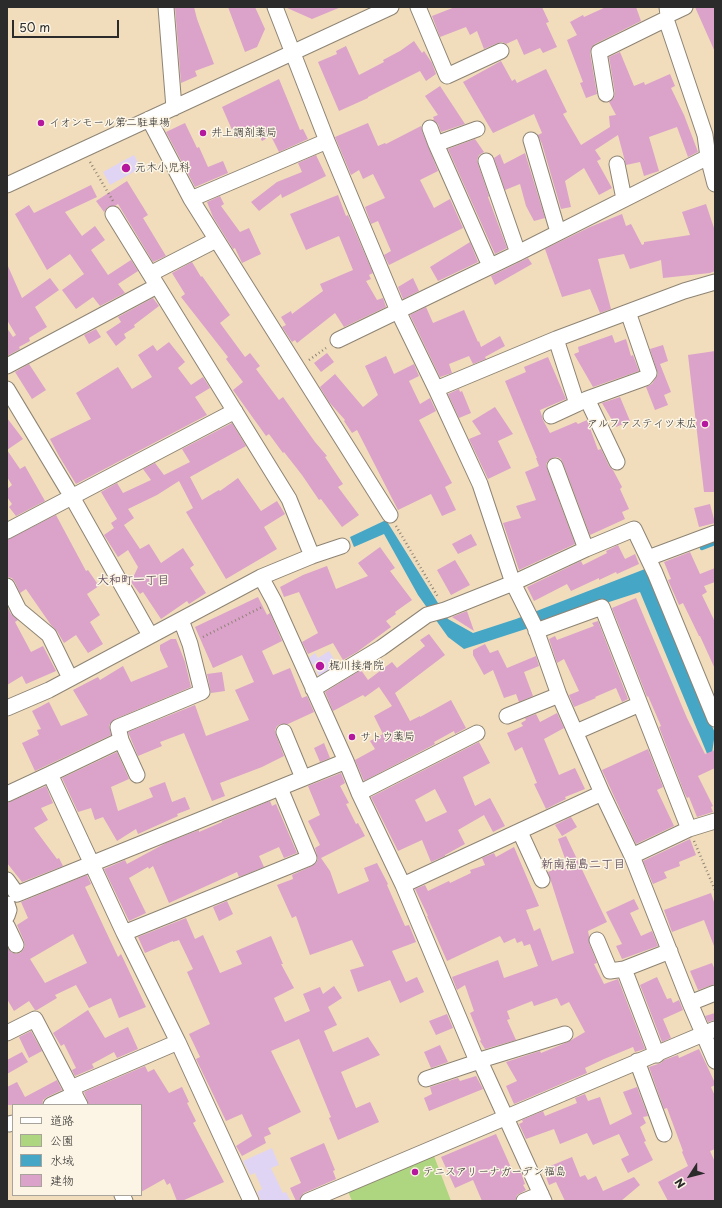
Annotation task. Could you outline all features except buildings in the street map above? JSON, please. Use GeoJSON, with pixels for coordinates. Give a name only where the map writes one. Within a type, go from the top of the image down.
{"type":"FeatureCollection","features":[{"type":"Feature","properties":{"kind":"street"},"geometry":{"type":"LineString","coordinates":[[166,7],[174,108]]}},
{"type":"Feature","properties":{"kind":"street"},"geometry":{"type":"LineString","coordinates":[[275,7],[327,141],[398,311],[480,484],[513,583],[536,629],[559,695],[602,793],[632,856],[690,1003],[709,1031],[715,1061]]}},
{"type":"Feature","properties":{"kind":"street"},"geometry":{"type":"LineString","coordinates":[[7,185],[293,54],[361,14],[391,7]]}},
{"type":"Feature","properties":{"kind":"street"},"geometry":{"type":"LineString","coordinates":[[418,7],[447,76],[502,51]]}},
{"type":"Feature","properties":{"kind":"street"},"geometry":{"type":"LineString","coordinates":[[606,94],[599,52],[667,14],[686,7]]}},
{"type":"Feature","properties":{"kind":"street"},"geometry":{"type":"LineString","coordinates":[[667,14],[710,133],[708,157],[715,184]]}},
{"type":"Feature","properties":{"kind":"street"},"geometry":{"type":"LineString","coordinates":[[149,119],[191,199],[390,515]]}},
{"type":"Feature","properties":{"kind":"street"},"geometry":{"type":"LineString","coordinates":[[430,128],[490,266]]}},
{"type":"Feature","properties":{"kind":"street"},"geometry":{"type":"LineString","coordinates":[[436,144],[477,129]]}},
{"type":"Feature","properties":{"kind":"street"},"geometry":{"type":"LineString","coordinates":[[531,140],[558,232]]}},
{"type":"Feature","properties":{"kind":"street"},"geometry":{"type":"LineString","coordinates":[[191,199],[327,141]]}},
{"type":"Feature","properties":{"kind":"street"},"geometry":{"type":"LineString","coordinates":[[338,340],[518,253],[708,157]]}},
{"type":"Feature","properties":{"kind":"street"},"geometry":{"type":"LineString","coordinates":[[486,161],[518,253]]}},
{"type":"Feature","properties":{"kind":"street"},"geometry":{"type":"LineString","coordinates":[[616,164],[624,199]]}},
{"type":"Feature","properties":{"kind":"street"},"geometry":{"type":"LineString","coordinates":[[113,214],[289,499],[312,556]]}},
{"type":"Feature","properties":{"kind":"street"},"geometry":{"type":"LineString","coordinates":[[7,366],[154,280],[216,240]]}},
{"type":"Feature","properties":{"kind":"street"},"geometry":{"type":"LineString","coordinates":[[436,389],[556,339],[684,291],[715,282]]}},
{"type":"Feature","properties":{"kind":"street"},"geometry":{"type":"LineString","coordinates":[[551,416],[582,402],[645,378],[649,373],[628,312]]}},
{"type":"Feature","properties":{"kind":"street"},"geometry":{"type":"LineString","coordinates":[[556,339],[582,402],[617,462]]}},
{"type":"Feature","properties":{"kind":"street"},"geometry":{"type":"LineString","coordinates":[[7,390],[72,497],[150,635]]}},
{"type":"Feature","properties":{"kind":"street"},"geometry":{"type":"LineString","coordinates":[[7,531],[235,411]]}},
{"type":"Feature","properties":{"kind":"street"},"geometry":{"type":"LineString","coordinates":[[555,466],[586,549]]}},
{"type":"Feature","properties":{"kind":"street"},"geometry":{"type":"LineString","coordinates":[[313,688],[381,648],[427,614],[445,610],[513,583],[586,549],[634,529],[648,558],[715,719]]}},
{"type":"Feature","properties":{"kind":"street"},"geometry":{"type":"LineString","coordinates":[[648,558],[715,533]]}},
{"type":"Feature","properties":{"kind":"street"},"geometry":{"type":"LineString","coordinates":[[7,708],[49,690],[261,577],[312,556],[322,554],[342,546]]}},
{"type":"Feature","properties":{"kind":"street"},"geometry":{"type":"LineString","coordinates":[[261,577],[274,601],[359,793],[403,885],[479,1061],[543,1197],[524,1201]]}},
{"type":"Feature","properties":{"kind":"street"},"geometry":{"type":"LineString","coordinates":[[7,586],[19,610],[49,635],[70,678]]}},
{"type":"Feature","properties":{"kind":"street"},"geometry":{"type":"LineString","coordinates":[[536,629],[602,607],[689,829]]}},
{"type":"Feature","properties":{"kind":"street"},"geometry":{"type":"LineString","coordinates":[[137,775],[121,740],[118,727],[202,692],[190,644],[181,620]]}},
{"type":"Feature","properties":{"kind":"street"},"geometry":{"type":"LineString","coordinates":[[507,716],[559,695]]}},
{"type":"Feature","properties":{"kind":"street"},"geometry":{"type":"LineString","coordinates":[[576,732],[640,704]]}},
{"type":"Feature","properties":{"kind":"street"},"geometry":{"type":"LineString","coordinates":[[284,732],[302,778]]}},
{"type":"Feature","properties":{"kind":"street"},"geometry":{"type":"LineString","coordinates":[[359,793],[478,733]]}},
{"type":"Feature","properties":{"kind":"street"},"geometry":{"type":"LineString","coordinates":[[7,794],[121,740]]}},
{"type":"Feature","properties":{"kind":"street"},"geometry":{"type":"LineString","coordinates":[[7,880],[17,894],[346,761]]}},
{"type":"Feature","properties":{"kind":"street"},"geometry":{"type":"LineString","coordinates":[[50,774],[124,933],[178,1042],[251,1201]]}},
{"type":"Feature","properties":{"kind":"street"},"geometry":{"type":"LineString","coordinates":[[124,933],[309,858],[280,788]]}},
{"type":"Feature","properties":{"kind":"street"},"geometry":{"type":"LineString","coordinates":[[403,885],[602,793]]}},
{"type":"Feature","properties":{"kind":"street"},"geometry":{"type":"LineString","coordinates":[[632,856],[689,829],[715,821]]}},
{"type":"Feature","properties":{"kind":"street"},"geometry":{"type":"LineString","coordinates":[[520,832],[542,880]]}},
{"type":"Feature","properties":{"kind":"street"},"geometry":{"type":"LineString","coordinates":[[7,904],[9,910],[7,916]]}},
{"type":"Feature","properties":{"kind":"street"},"geometry":{"type":"LineString","coordinates":[[7,926],[16,945]]}},
{"type":"Feature","properties":{"kind":"street"},"geometry":{"type":"LineString","coordinates":[[596,940],[610,971],[624,969],[670,951]]}},
{"type":"Feature","properties":{"kind":"street"},"geometry":{"type":"LineString","coordinates":[[624,969],[657,1055]]}},
{"type":"Feature","properties":{"kind":"street"},"geometry":{"type":"LineString","coordinates":[[690,1003],[715,993]]}},
{"type":"Feature","properties":{"kind":"street"},"geometry":{"type":"LineString","coordinates":[[7,1033],[35,1019],[75,1096]]}},
{"type":"Feature","properties":{"kind":"street"},"geometry":{"type":"LineString","coordinates":[[308,1201],[637,1061],[657,1055],[709,1031]]}},
{"type":"Feature","properties":{"kind":"street"},"geometry":{"type":"LineString","coordinates":[[426,1079],[565,1034]]}},
{"type":"Feature","properties":{"kind":"street"},"geometry":{"type":"LineString","coordinates":[[54,1104],[75,1096],[178,1042]]}},
{"type":"Feature","properties":{"kind":"street"},"geometry":{"type":"LineString","coordinates":[[637,1061],[664,1134]]}},
{"type":"Feature","properties":{"kind":"path"},"geometry":{"type":"LineString","coordinates":[[83,149],[118,209],[113,214]]}},
{"type":"Feature","properties":{"kind":"path"},"geometry":{"type":"LineString","coordinates":[[297,369],[338,340]]}},
{"type":"Feature","properties":{"kind":"path"},"geometry":{"type":"LineString","coordinates":[[390,515],[445,610]]}},
{"type":"Feature","properties":{"kind":"path"},"geometry":{"type":"LineString","coordinates":[[190,644],[274,601]]}},
{"type":"Feature","properties":{"kind":"path"},"geometry":{"type":"LineString","coordinates":[[689,829],[715,890]]}},
{"type":"Feature","properties":{"kind":"shaded area"},"geometry":{"type":"Polygon","coordinates":[[[134,155],[141,168],[110,185],[103,172],[134,155]]]}},
{"type":"Feature","properties":{"kind":"shaded area"},"geometry":{"type":"Polygon","coordinates":[[[329,651],[338,666],[320,678],[313,664],[309,666],[306,660],[315,653],[318,658],[329,651]]]}},
{"type":"Feature","properties":{"kind":"shaded area"},"geometry":{"type":"Polygon","coordinates":[[[272,1148],[279,1165],[271,1168],[283,1193],[286,1192],[290,1200],[288,1201],[261,1201],[257,1192],[262,1189],[255,1173],[250,1175],[243,1161],[272,1148]]]}},
{"type":"Feature","properties":{"kind":"green space","name":"テニスアリーナガーデン福島"},"geometry":{"type":"Polygon","coordinates":[[[434,1156],[451,1201],[352,1201],[347,1189],[434,1156]]]}},
{"type":"Feature","properties":{"kind":"water"},"geometry":{"type":"Polygon","coordinates":[[[386,520],[448,619],[473,633],[516,619],[645,569],[715,733],[712,753],[713,768],[640,592],[464,649],[448,637],[418,595],[384,534],[354,547],[350,537],[386,520]]]}},
{"type":"Feature","properties":{"kind":"waterway"},"geometry":{"type":"LineString","coordinates":[[702,548],[715,543]]}},
{"type":"Feature","properties":{"kind":"place","name":"イオンモール第二駐車場"},"geometry":{"type":"Point","coordinates":[41,123]}},
{"type":"Feature","properties":{"kind":"place","name":"井上調剤薬局"},"geometry":{"type":"Point","coordinates":[203,133]}},
{"type":"Feature","properties":{"kind":"place","name":"元木小児科"},"geometry":{"type":"Point","coordinates":[126,168]}},
{"type":"Feature","properties":{"kind":"place","name":"アルファステイツ末広"},"geometry":{"type":"Point","coordinates":[705,424]}},
{"type":"Feature","properties":{"kind":"place","name":"梶川接骨院"},"geometry":{"type":"Point","coordinates":[320,666]}},
{"type":"Feature","properties":{"kind":"place","name":"サトウ薬局"},"geometry":{"type":"Point","coordinates":[352,737]}},
{"type":"Feature","properties":{"kind":"place","name":"テニスアリーナガーデン福島"},"geometry":{"type":"Point","coordinates":[415,1172]}},
{"type":"Feature","properties":{"kind":"district","name":"大和町一丁目"},"geometry":{"type":"Point","coordinates":[133,581]}},
{"type":"Feature","properties":{"kind":"district","name":"新南福島二丁目"},"geometry":{"type":"Point","coordinates":[583,865]}}]}
